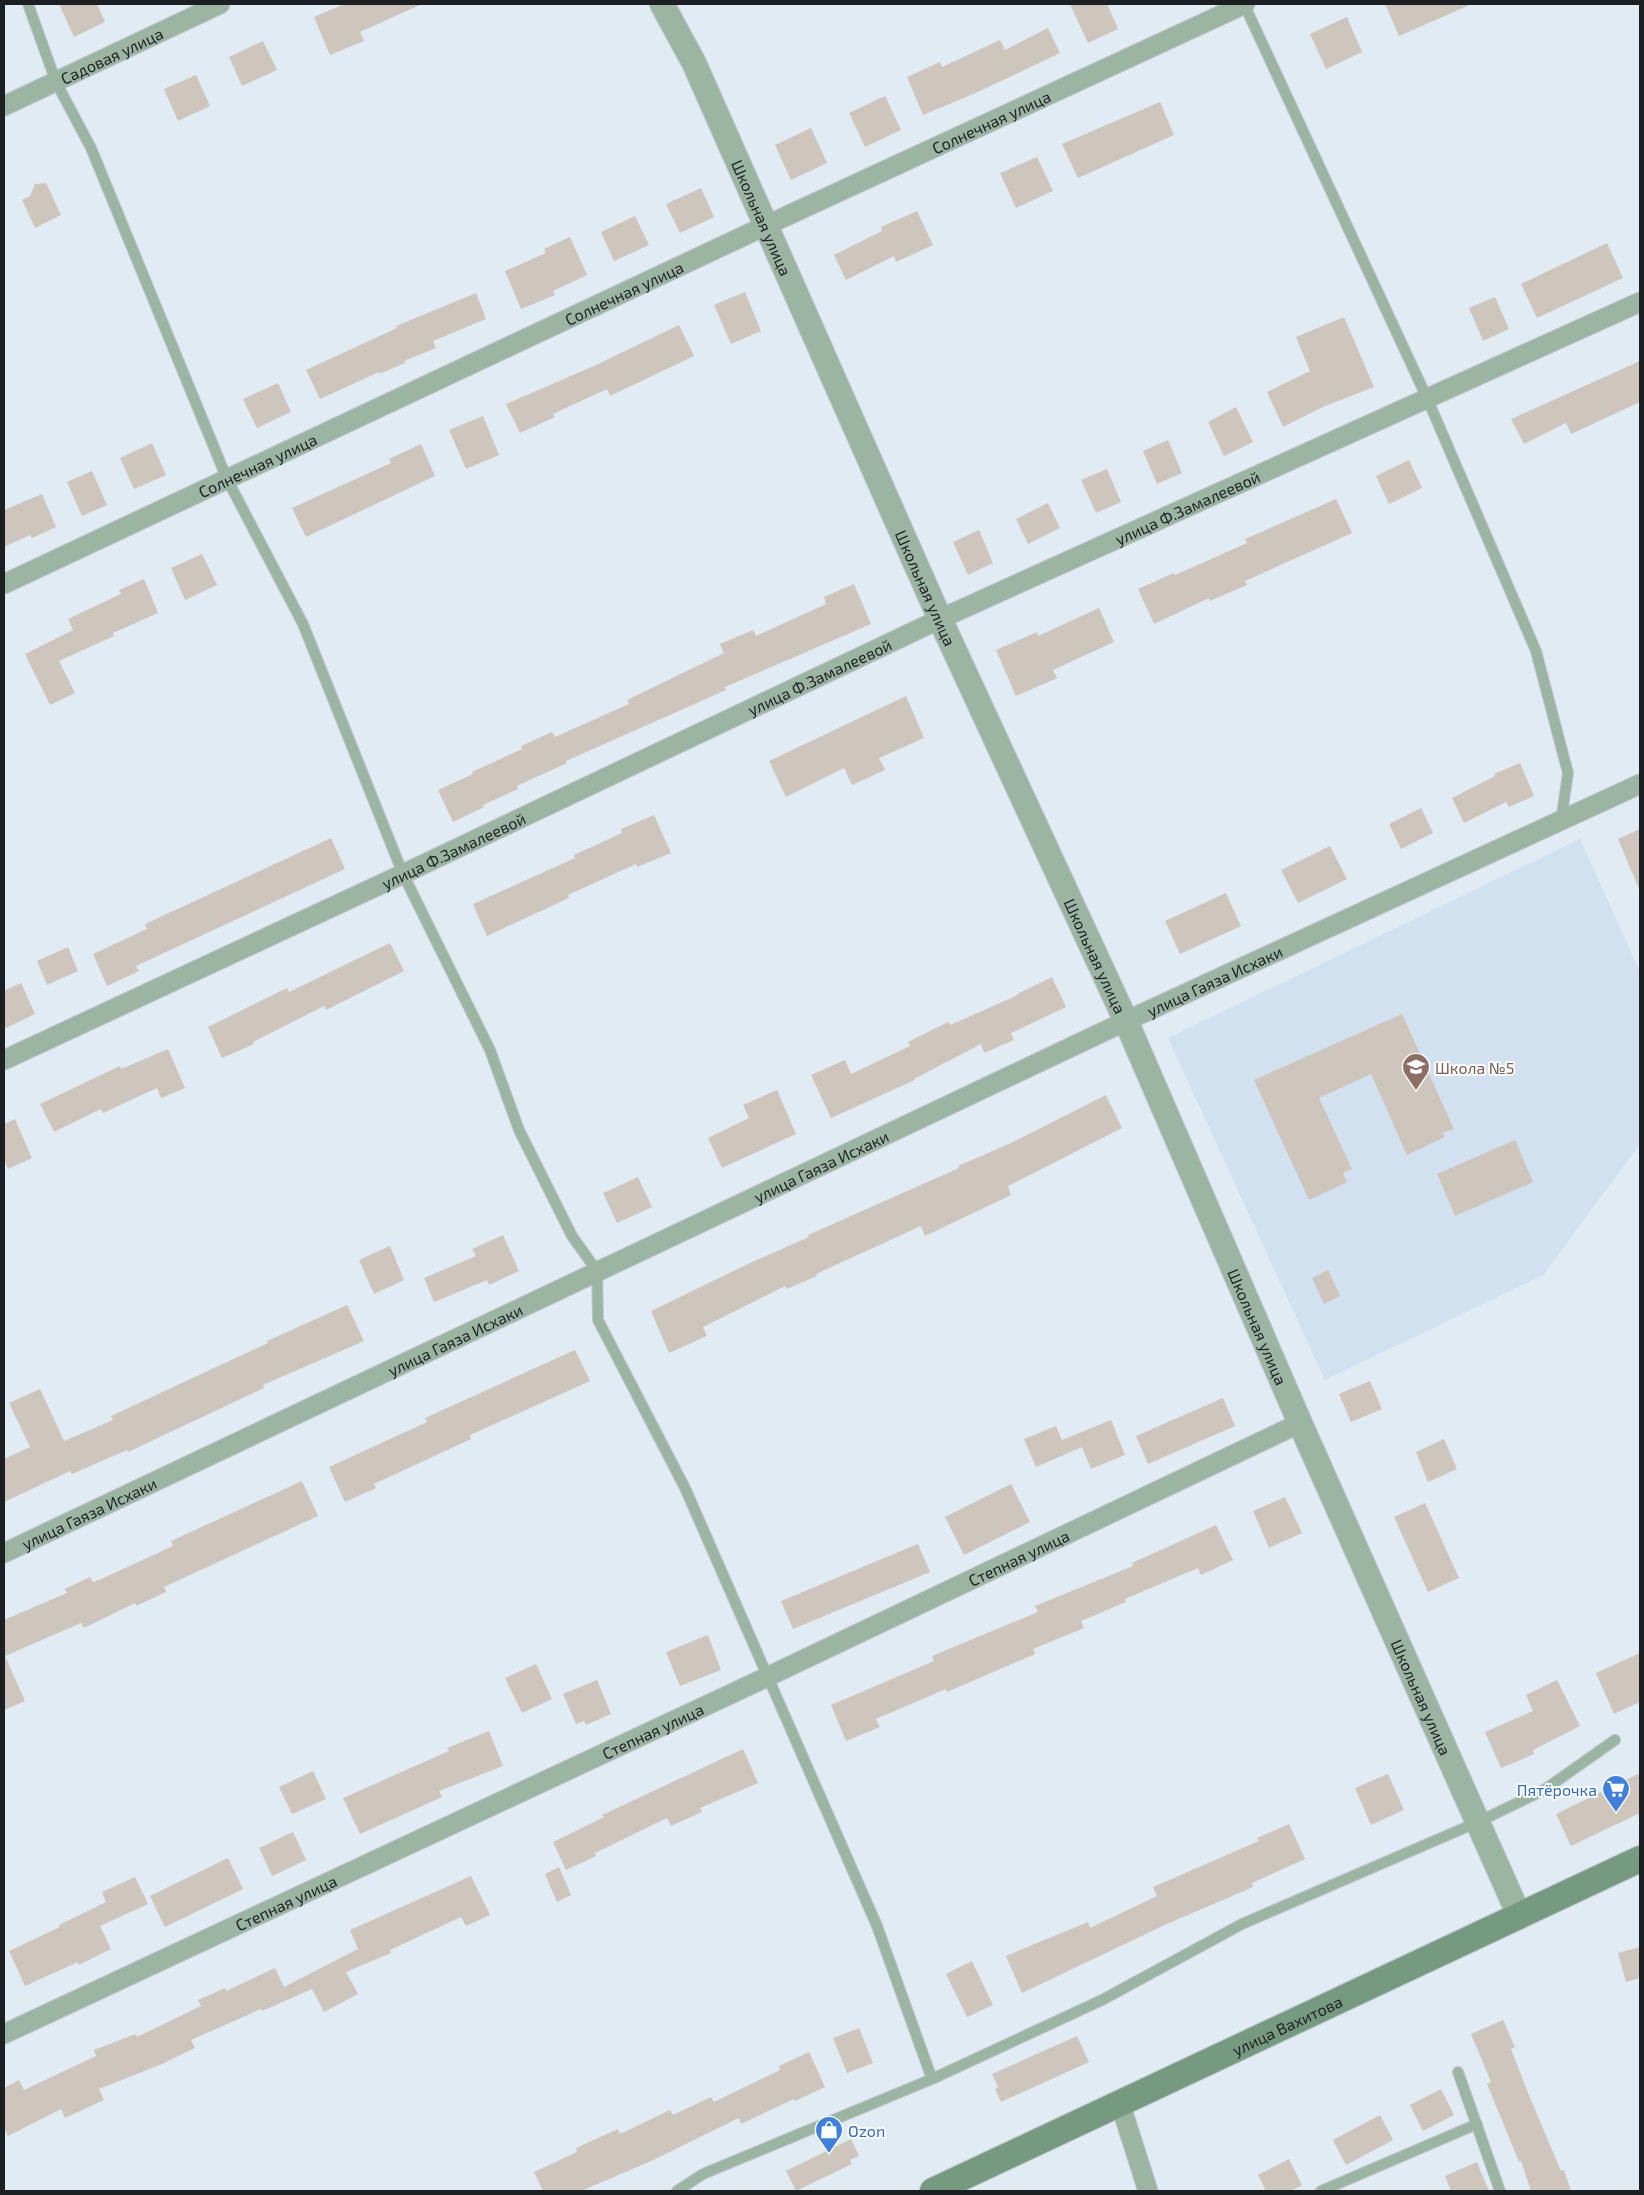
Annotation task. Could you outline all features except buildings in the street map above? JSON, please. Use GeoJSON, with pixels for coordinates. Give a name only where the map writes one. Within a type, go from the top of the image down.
{"type":"FeatureCollection","features":[{"type":"Feature","properties":{"kind":"main road","name":"улица Вахитова"},"geometry":{"type":"LineString","coordinates":[[933,2191],[1519,1914],[1640,1859]]}},
{"type":"Feature","properties":{"kind":"street","name":"Садовая улица"},"geometry":{"type":"LineString","coordinates":[[4,106],[220,4]]}},
{"type":"Feature","properties":{"kind":"street","name":"Школьная улица"},"geometry":{"type":"LineString","coordinates":[[662,4],[694,63],[940,619],[1126,1021],[1300,1423],[1519,1914]]}},
{"type":"Feature","properties":{"kind":"street","name":"Солнечная улица"},"geometry":{"type":"LineString","coordinates":[[4,584],[765,226],[1245,4]]}},
{"type":"Feature","properties":{"kind":"street","name":"улица Ф.Замалеевой"},"geometry":{"type":"LineString","coordinates":[[4,1060],[404,874],[940,619],[1640,302]]}},
{"type":"Feature","properties":{"kind":"street","name":"улица Гаяза Исхаки"},"geometry":{"type":"LineString","coordinates":[[4,1553],[1126,1021],[1640,784]]}},
{"type":"Feature","properties":{"kind":"street","name":"Степная улица"},"geometry":{"type":"LineString","coordinates":[[4,2034],[767,1677],[1300,1423]]}},
{"type":"Feature","properties":{"kind":"street"},"geometry":{"type":"LineString","coordinates":[[1120,2103],[1148,2191]]}},
{"type":"Feature","properties":{"kind":"lane"},"geometry":{"type":"LineString","coordinates":[[28,4],[56,82],[91,148],[227,479],[303,624],[404,874],[490,1050],[519,1130],[572,1236],[597,1271],[598,1320],[685,1488],[877,1926],[932,2079]]}},
{"type":"Feature","properties":{"kind":"lane"},"geometry":{"type":"LineString","coordinates":[[1245,4],[1427,398],[1536,651],[1568,773],[1561,821]]}},
{"type":"Feature","properties":{"kind":"lane"},"geometry":{"type":"LineString","coordinates":[[677,2191],[703,2174],[932,2079],[1102,2000],[1242,1924],[1478,1822],[1544,1790],[1615,1740]]}},
{"type":"Feature","properties":{"kind":"lane"},"geometry":{"type":"LineString","coordinates":[[1458,2072],[1500,2191]]}},
{"type":"Feature","properties":{"kind":"lane"},"geometry":{"type":"LineString","coordinates":[[1321,2191],[1477,2124]]}},
{"type":"Feature","properties":{"kind":"shaded area","name":"Школа №5"},"geometry":{"type":"Polygon","coordinates":[[[1580,839],[1640,972],[1640,1144],[1543,1275],[1325,1380],[1168,1038],[1580,839]]]}},
{"type":"Feature","properties":{"kind":"place","name":"Школа №5"},"geometry":{"type":"Point","coordinates":[1416,1091]}},
{"type":"Feature","properties":{"kind":"place","name":"Пятёрочка"},"geometry":{"type":"Point","coordinates":[1616,1813]}},
{"type":"Feature","properties":{"kind":"place","name":"Ozon"},"geometry":{"type":"Point","coordinates":[829,2154]}}]}
